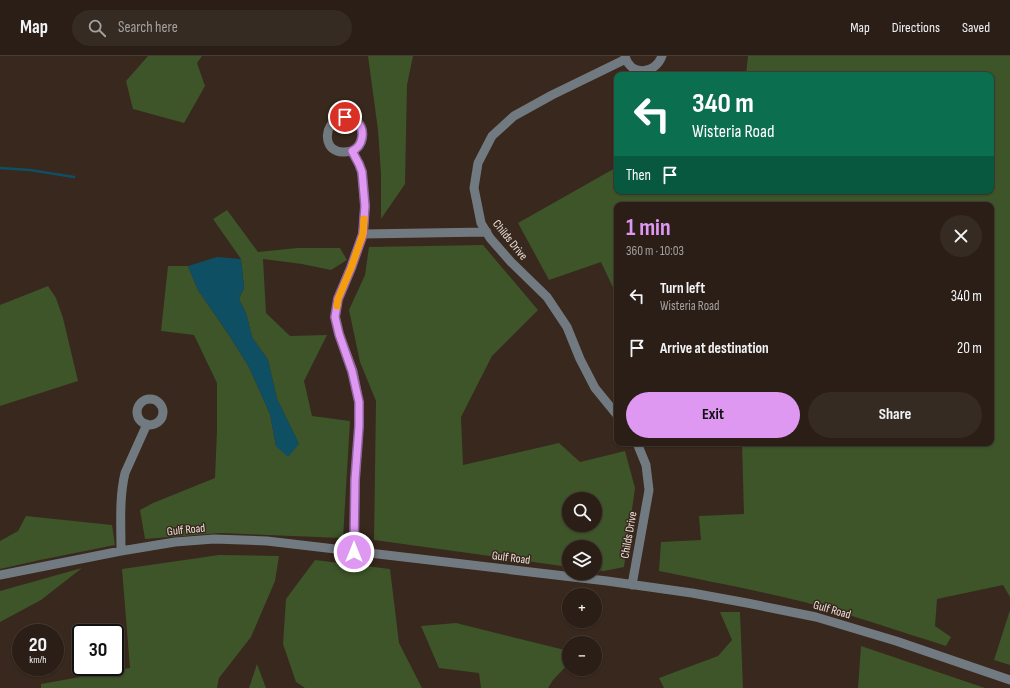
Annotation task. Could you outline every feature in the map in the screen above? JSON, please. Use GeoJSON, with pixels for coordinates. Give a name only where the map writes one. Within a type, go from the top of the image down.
{"type":"FeatureCollection","features":[{"type":"Feature","properties":{"kind":"street","name":"Childs Drive"},"geometry":{"type":"LineString","coordinates":[[614,411],[595,388],[580,359],[567,327],[547,296],[511,262],[490,238],[481,223],[474,188],[478,163],[492,136],[514,116],[626,57],[629,64],[633,68],[644,71],[655,67],[662,56]]}},
{"type":"Feature","properties":{"kind":"street"},"geometry":{"type":"LineString","coordinates":[[352,151],[362,172],[365,206],[363,234],[338,299],[335,317],[339,334],[352,371],[359,402],[359,426],[355,480],[354,552]]}},
{"type":"Feature","properties":{"kind":"street"},"geometry":{"type":"LineString","coordinates":[[363,234],[487,232]]}},
{"type":"Feature","properties":{"kind":"street"},"geometry":{"type":"LineString","coordinates":[[121,551],[121,494],[123,480],[147,424]]}},
{"type":"Feature","properties":{"kind":"street","name":"Childs Drive"},"geometry":{"type":"LineString","coordinates":[[632,585],[649,490],[646,466],[638,446]]}},
{"type":"Feature","properties":{"kind":"street","name":"Gulf Road"},"geometry":{"type":"LineString","coordinates":[[0,575],[175,542],[214,539],[267,541],[632,585],[726,599],[816,617],[896,641],[1010,680]]}},
{"type":"Feature","properties":{"kind":"green space"},"geometry":{"type":"Polygon","coordinates":[[[148,56],[202,56],[197,63],[205,86],[184,123],[133,109],[126,81],[148,56]]]}},
{"type":"Feature","properties":{"kind":"green space"},"geometry":{"type":"Polygon","coordinates":[[[368,56],[413,56],[407,85],[405,184],[381,219],[381,174],[378,130],[368,56]]]}},
{"type":"Feature","properties":{"kind":"green space"},"geometry":{"type":"Polygon","coordinates":[[[748,56],[1010,56],[1010,597],[1003,585],[937,599],[935,626],[951,637],[946,646],[804,602],[659,571],[661,542],[701,540],[699,516],[744,514],[742,446],[994,446],[994,202],[614,202],[614,290],[601,262],[549,280],[518,223],[614,169],[614,194],[994,194],[994,72],[746,72],[748,56]]]}},
{"type":"Feature","properties":{"kind":"green space"},"geometry":{"type":"Polygon","coordinates":[[[227,210],[258,252],[297,248],[340,248],[347,260],[331,270],[302,264],[263,259],[266,313],[290,336],[327,335],[304,381],[312,416],[350,421],[343,538],[220,533],[145,539],[140,510],[153,503],[215,478],[217,383],[194,335],[161,331],[168,266],[188,266],[198,290],[249,367],[270,414],[276,446],[299,444],[277,399],[268,360],[252,337],[246,313],[239,299],[244,288],[241,259],[213,219],[227,210]]]}},
{"type":"Feature","properties":{"kind":"green space"},"geometry":{"type":"Polygon","coordinates":[[[483,245],[538,310],[492,356],[461,417],[463,465],[559,443],[580,462],[625,451],[635,488],[624,567],[602,571],[602,540],[562,540],[562,566],[374,540],[376,401],[360,362],[349,310],[365,275],[369,247],[483,245]]]}},
{"type":"Feature","properties":{"kind":"green space"},"geometry":{"type":"Polygon","coordinates":[[[48,286],[56,298],[63,318],[78,381],[0,406],[0,305],[48,286]]]}},
{"type":"Feature","properties":{"kind":"green space"},"geometry":{"type":"Polygon","coordinates":[[[26,516],[112,525],[115,545],[0,569],[0,541],[18,531],[26,516]]]}},
{"type":"Feature","properties":{"kind":"green space"},"geometry":{"type":"Polygon","coordinates":[[[219,555],[279,556],[275,581],[251,637],[219,678],[217,688],[41,688],[41,684],[86,676],[124,676],[124,669],[130,668],[122,569],[219,555]]]}},
{"type":"Feature","properties":{"kind":"green space"},"geometry":{"type":"Polygon","coordinates":[[[315,560],[390,569],[399,643],[422,688],[305,688],[296,682],[283,644],[286,599],[315,560]]]}},
{"type":"Feature","properties":{"kind":"green space"},"geometry":{"type":"Polygon","coordinates":[[[82,568],[41,600],[0,622],[0,591],[82,568]]]}},
{"type":"Feature","properties":{"kind":"green space"},"geometry":{"type":"Polygon","coordinates":[[[1010,610],[1010,665],[994,660],[1010,610]]]}},
{"type":"Feature","properties":{"kind":"green space"},"geometry":{"type":"Polygon","coordinates":[[[720,612],[740,612],[743,688],[664,688],[659,678],[718,656],[732,640],[720,612]]]}},
{"type":"Feature","properties":{"kind":"green space"},"geometry":{"type":"Polygon","coordinates":[[[456,623],[562,649],[562,670],[548,688],[481,688],[479,673],[439,668],[421,626],[456,623]]]}},
{"type":"Feature","properties":{"kind":"green space"},"geometry":{"type":"Polygon","coordinates":[[[861,646],[985,688],[858,688],[861,646]]]}},
{"type":"Feature","properties":{"kind":"green space"},"geometry":{"type":"Polygon","coordinates":[[[257,664],[266,688],[249,688],[257,664]]]}},
{"type":"Feature","properties":{"kind":"water"},"geometry":{"type":"Polygon","coordinates":[[[217,257],[241,259],[244,288],[239,299],[246,313],[252,337],[268,360],[277,399],[299,444],[288,457],[276,446],[270,414],[249,367],[198,290],[188,266],[217,257]]]}},
{"type":"Feature","properties":{"kind":"waterway"},"geometry":{"type":"LineString","coordinates":[[0,168],[30,170],[74,177]]}},
{"type":"Feature","properties":{"kind":"slow traffic"},"geometry":{"type":"LineString","coordinates":[[337,306],[338,299],[363,234],[364,219]]}},
{"type":"Feature","properties":{"kind":"route"},"geometry":{"type":"LineString","coordinates":[[345,117],[351,118],[357,122],[362,131],[363,138],[361,144],[356,150],[352,151],[362,172],[365,206],[363,234],[338,299],[335,317],[339,334],[352,371],[359,402],[359,426],[355,480],[354,552]]}}]}
